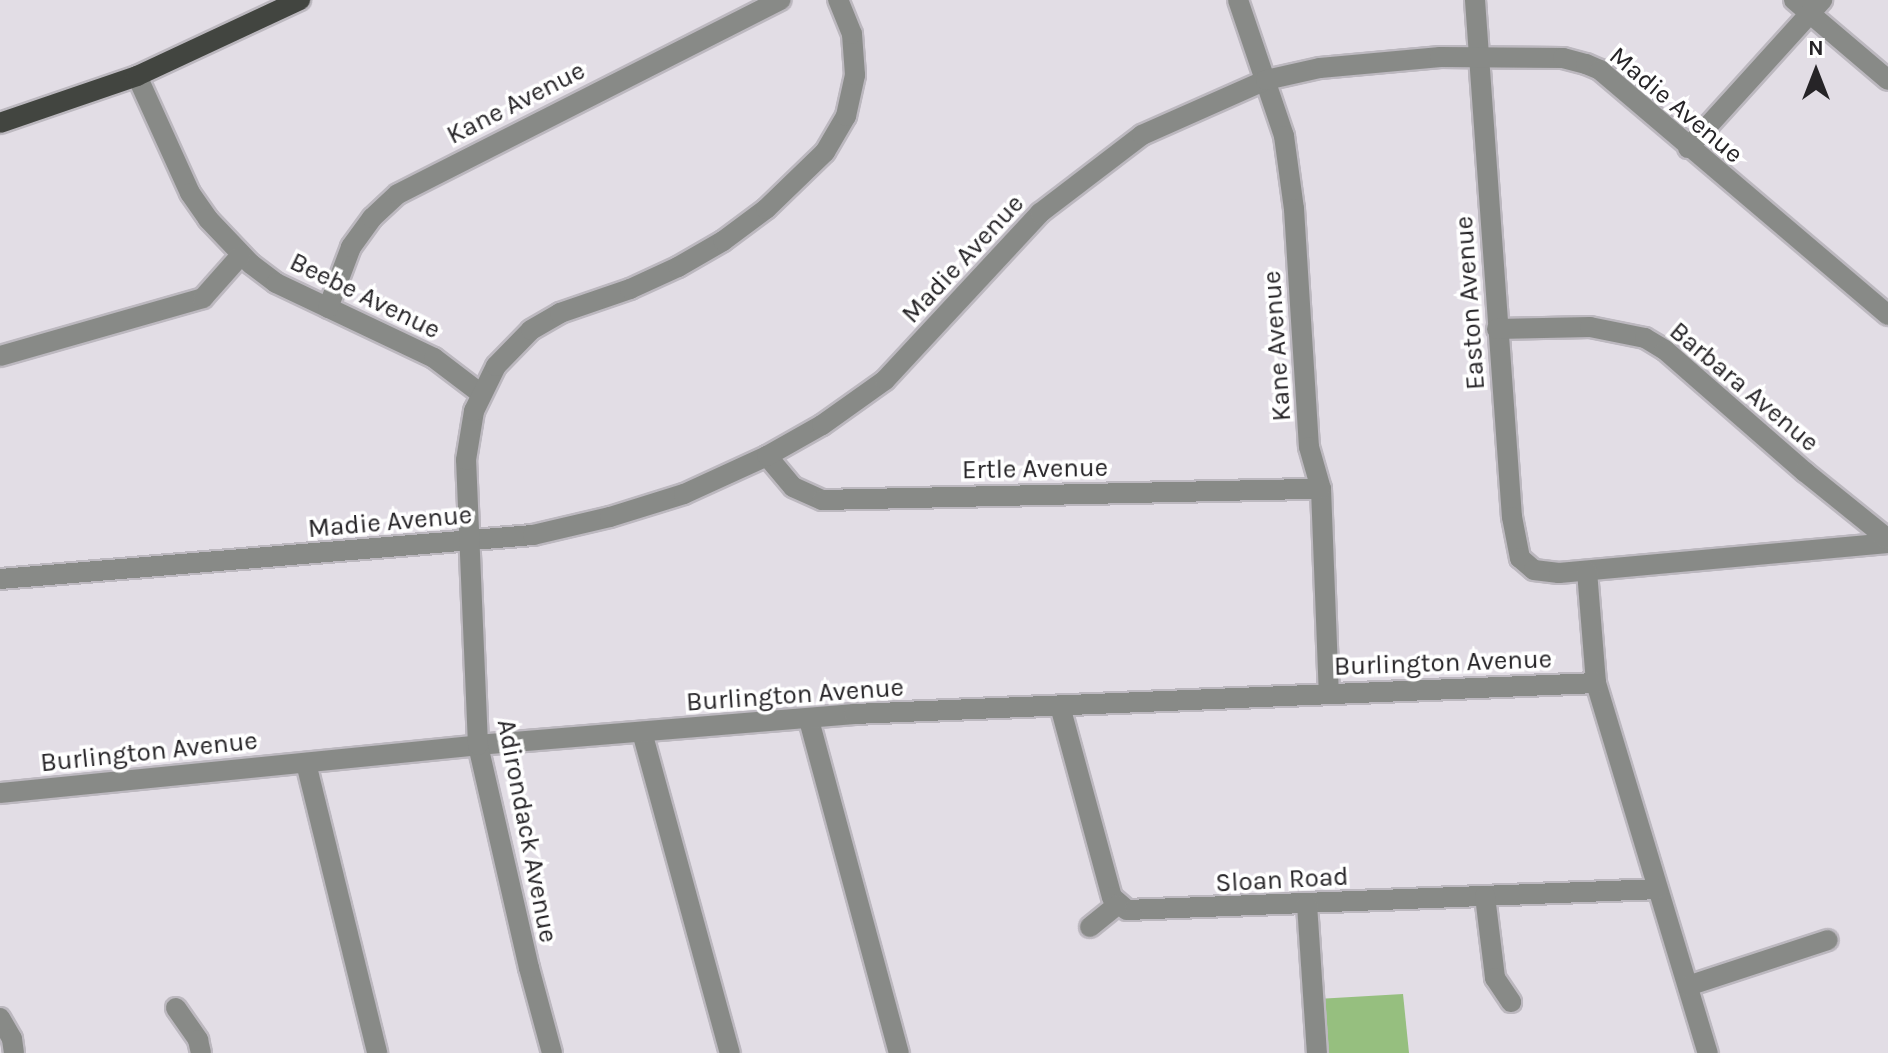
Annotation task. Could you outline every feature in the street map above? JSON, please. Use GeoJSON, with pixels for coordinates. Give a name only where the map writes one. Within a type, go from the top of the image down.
{"type":"FeatureCollection","features":[{"type":"Feature","properties":{"kind":"main road"},"geometry":{"type":"LineString","coordinates":[[0,123],[137,76],[300,0]]}},
{"type":"Feature","properties":{"kind":"street","name":"Kane Avenue"},"geometry":{"type":"LineString","coordinates":[[328,308],[351,247],[372,218],[398,194],[781,0]]}},
{"type":"Feature","properties":{"kind":"street","name":"Adirondack Avenue"},"geometry":{"type":"LineString","coordinates":[[552,1053],[529,968],[478,745],[467,443],[480,393],[506,353],[531,330],[560,313],[666,273],[723,241],[766,209],[825,152],[846,116],[855,75],[852,34],[838,0]]}},
{"type":"Feature","properties":{"kind":"street","name":"Kane Avenue"},"geometry":{"type":"LineString","coordinates":[[1238,0],[1284,136],[1294,209],[1309,447],[1321,489],[1329,694]]}},
{"type":"Feature","properties":{"kind":"street","name":"Easton Avenue"},"geometry":{"type":"LineString","coordinates":[[1475,0],[1497,329],[1516,548],[1520,558],[1534,570],[1559,573],[1587,571]]}},
{"type":"Feature","properties":{"kind":"street"},"geometry":{"type":"LineString","coordinates":[[1688,148],[1809,4],[1888,80]]}},
{"type":"Feature","properties":{"kind":"street","name":"Madie Avenue"},"geometry":{"type":"LineString","coordinates":[[0,579],[533,535],[610,517],[684,494],[767,456],[822,425],[885,380],[1040,213],[1142,135],[1266,80],[1320,68],[1378,61],[1563,58],[1600,70],[1888,315]]}},
{"type":"Feature","properties":{"kind":"street","name":"Beebe Avenue"},"geometry":{"type":"LineString","coordinates":[[137,76],[190,193],[241,255],[276,283],[434,358],[480,393]]}},
{"type":"Feature","properties":{"kind":"street"},"geometry":{"type":"LineString","coordinates":[[0,356],[203,298],[241,255]]}},
{"type":"Feature","properties":{"kind":"street","name":"Barbara Avenue"},"geometry":{"type":"LineString","coordinates":[[1497,329],[1590,327],[1645,338],[1665,350],[1888,541]]}},
{"type":"Feature","properties":{"kind":"street","name":"Ertle Avenue"},"geometry":{"type":"LineString","coordinates":[[767,456],[793,487],[822,500],[1321,489]]}},
{"type":"Feature","properties":{"kind":"street"},"geometry":{"type":"LineString","coordinates":[[1708,1053],[1596,683],[1587,571],[1888,541]]}},
{"type":"Feature","properties":{"kind":"street","name":"Burlington Avenue"},"geometry":{"type":"LineString","coordinates":[[0,793],[478,745],[809,720],[1596,683]]}},
{"type":"Feature","properties":{"kind":"street"},"geometry":{"type":"LineString","coordinates":[[1060,706],[1112,897],[1117,905],[1090,927]]}},
{"type":"Feature","properties":{"kind":"street"},"geometry":{"type":"LineString","coordinates":[[809,720],[899,1053]]}},
{"type":"Feature","properties":{"kind":"street"},"geometry":{"type":"LineString","coordinates":[[642,732],[730,1053]]}},
{"type":"Feature","properties":{"kind":"street"},"geometry":{"type":"LineString","coordinates":[[306,763],[377,1053]]}},
{"type":"Feature","properties":{"kind":"street","name":"Sloan Road"},"geometry":{"type":"LineString","coordinates":[[1117,905],[1147,912],[1658,889]]}},
{"type":"Feature","properties":{"kind":"street"},"geometry":{"type":"LineString","coordinates":[[1485,896],[1495,978],[1511,1002]]}},
{"type":"Feature","properties":{"kind":"street"},"geometry":{"type":"LineString","coordinates":[[1307,904],[1317,1053]]}},
{"type":"Feature","properties":{"kind":"street"},"geometry":{"type":"LineString","coordinates":[[1688,986],[1828,940]]}},
{"type":"Feature","properties":{"kind":"street"},"geometry":{"type":"LineString","coordinates":[[176,1008],[198,1040],[201,1053]]}},
{"type":"Feature","properties":{"kind":"street"},"geometry":{"type":"LineString","coordinates":[[0,1018],[12,1039],[14,1053]]}},
{"type":"Feature","properties":{"kind":"green space"},"geometry":{"type":"Polygon","coordinates":[[[1403,994],[1409,1053],[1322,1053],[1317,999],[1403,994]]]}}]}
